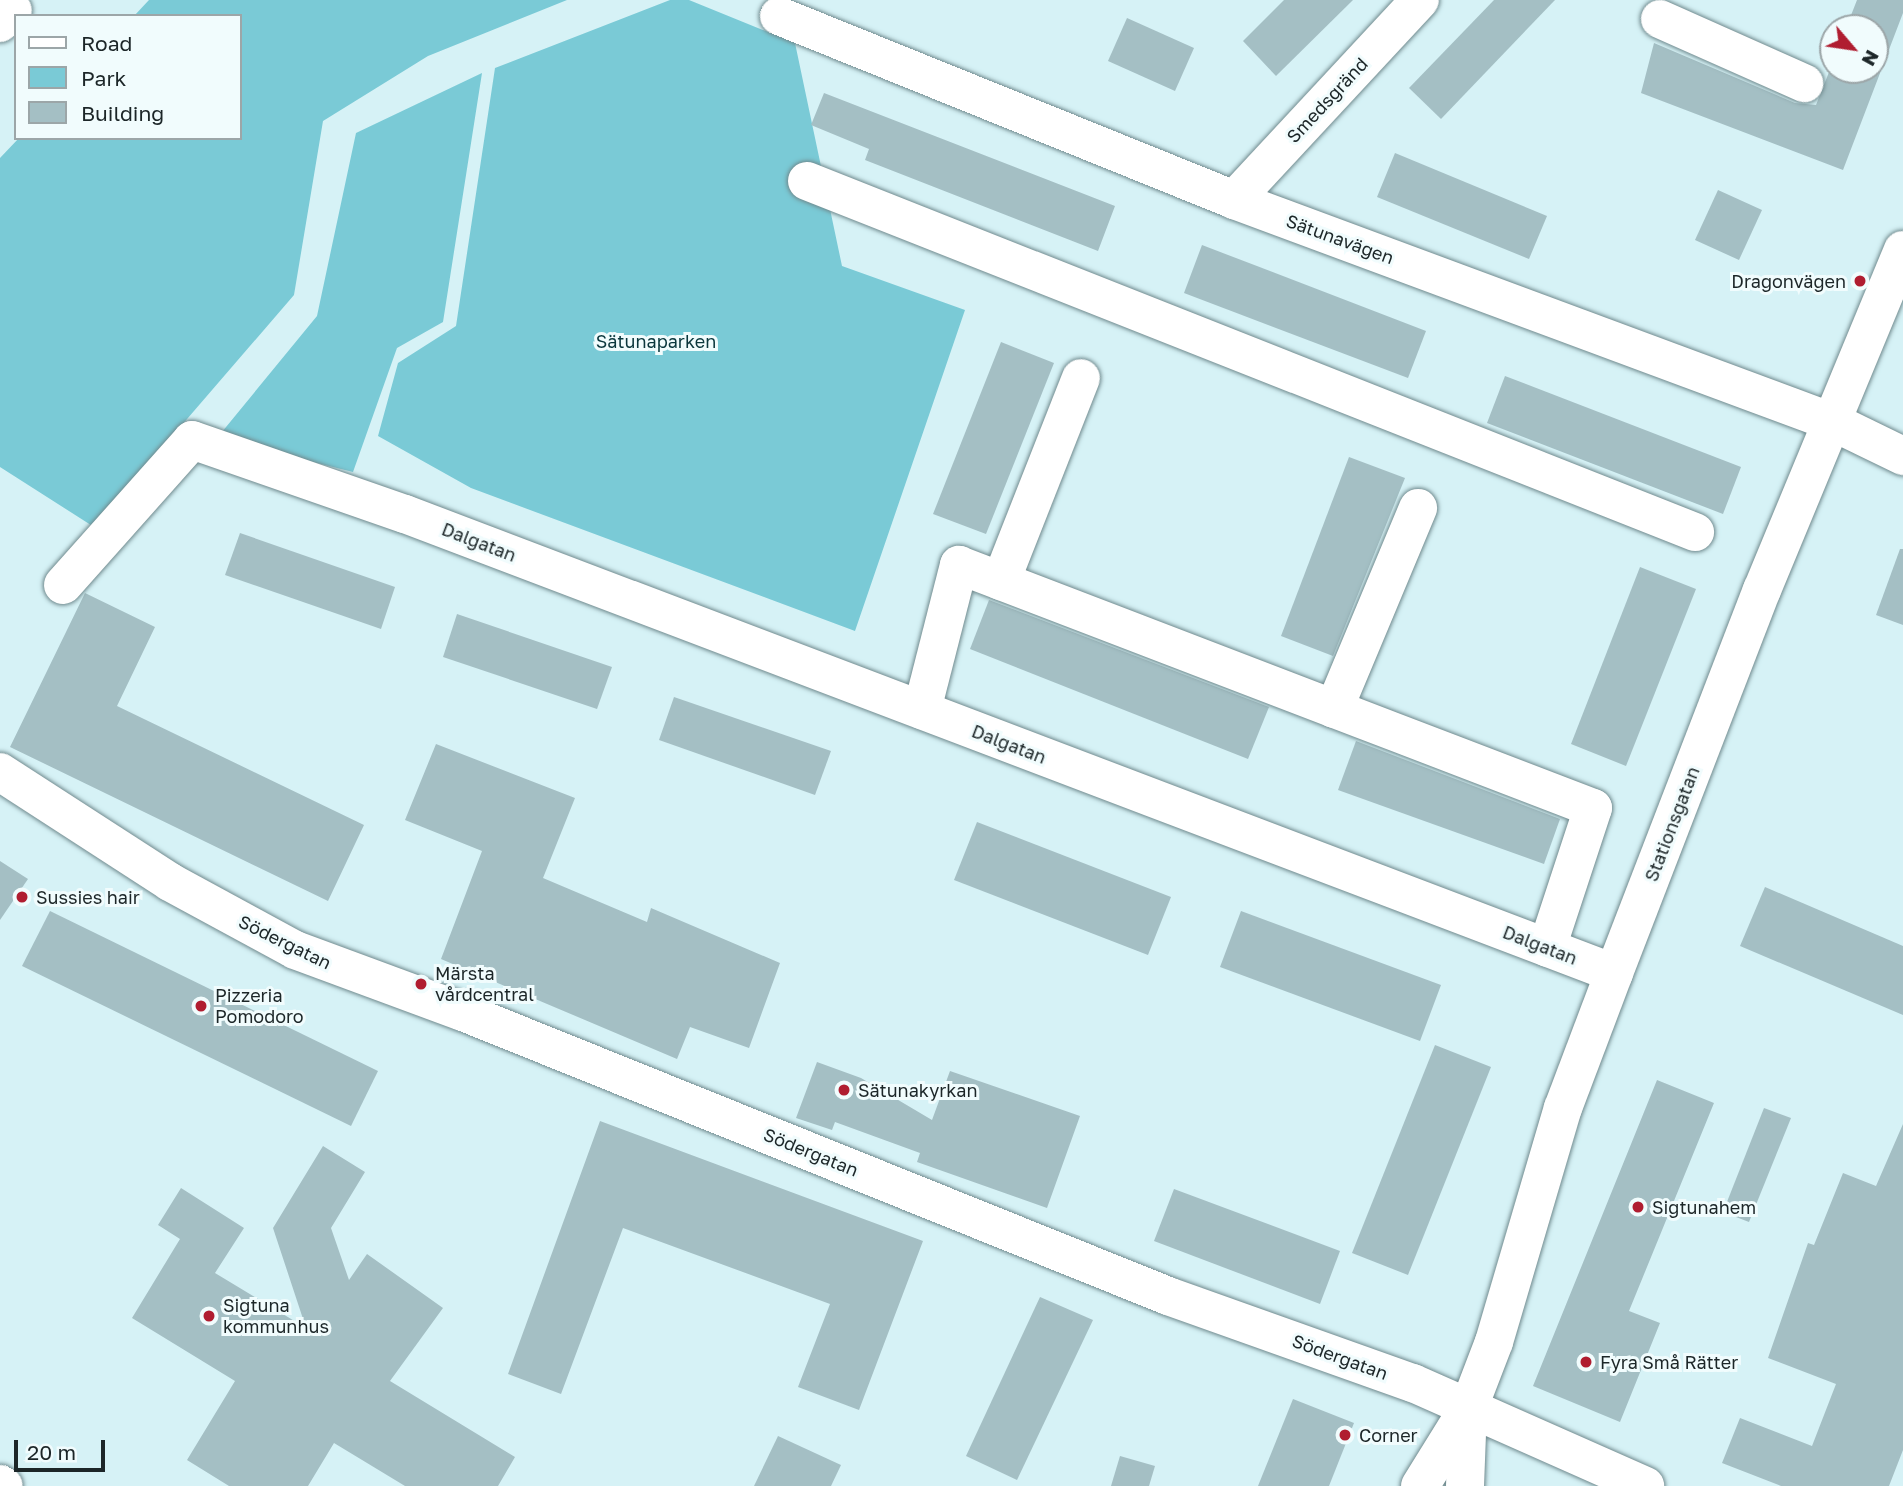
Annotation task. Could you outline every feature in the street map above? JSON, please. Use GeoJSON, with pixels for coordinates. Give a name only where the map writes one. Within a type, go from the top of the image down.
{"type":"FeatureCollection","features":[{"type":"Feature","properties":{"kind":"street","name":"Smedsgränd"},"geometry":{"type":"LineString","coordinates":[[1234,200],[1420,0]]}},
{"type":"Feature","properties":{"kind":"street","name":"Sätunavägen"},"geometry":{"type":"LineString","coordinates":[[779,16],[1234,200],[1835,423],[1903,456]]}},
{"type":"Feature","properties":{"kind":"street"},"geometry":{"type":"LineString","coordinates":[[1660,19],[1804,83]]}},
{"type":"Feature","properties":{"kind":"street"},"geometry":{"type":"LineString","coordinates":[[807,181],[1695,532]]}},
{"type":"Feature","properties":{"kind":"street","name":"Stationsgatan"},"geometry":{"type":"LineString","coordinates":[[1420,1486],[1469,1407],[1494,1342],[1563,1108],[1762,590],[1835,423],[1903,250]]}},
{"type":"Feature","properties":{"kind":"street"},"geometry":{"type":"LineString","coordinates":[[1001,581],[1081,379]]}},
{"type":"Feature","properties":{"kind":"street","name":"Dalgatan"},"geometry":{"type":"LineString","coordinates":[[63,584],[192,440],[405,514],[1614,973]]}},
{"type":"Feature","properties":{"kind":"street"},"geometry":{"type":"LineString","coordinates":[[1334,709],[1418,508]]}},
{"type":"Feature","properties":{"kind":"street"},"geometry":{"type":"LineString","coordinates":[[922,710],[959,565],[1593,808],[1547,948]]}},
{"type":"Feature","properties":{"kind":"street","name":"Södergatan"},"geometry":{"type":"LineString","coordinates":[[0,772],[170,882],[321,961],[463,1012],[1168,1296],[1469,1407],[1646,1486]]}},
{"type":"Feature","properties":{"kind":"street","name":"Stationsgatan"},"geometry":{"type":"LineString","coordinates":[[1465,1486],[1469,1407]]}},
{"type":"Feature","properties":{"kind":"green space"},"geometry":{"type":"Polygon","coordinates":[[[149,0],[567,0],[428,56],[323,121],[294,295],[94,527],[0,467],[0,158],[17,140],[242,140],[242,14],[136,14],[149,0]]]}},
{"type":"Feature","properties":{"kind":"green space","name":"Sätunaparken"},"geometry":{"type":"Polygon","coordinates":[[[670,0],[689,0],[795,43],[842,266],[965,310],[855,631],[471,488],[378,436],[398,363],[456,326],[495,68],[670,0]]]}},
{"type":"Feature","properties":{"kind":"green space"},"geometry":{"type":"Polygon","coordinates":[[[482,73],[443,322],[397,348],[353,472],[217,438],[317,316],[356,133],[482,73]]]}},
{"type":"Feature","properties":{"kind":"building"},"geometry":{"type":"Polygon","coordinates":[[[1284,0],[1353,0],[1276,76],[1243,41],[1284,0]]]}},
{"type":"Feature","properties":{"kind":"building"},"geometry":{"type":"Polygon","coordinates":[[[1494,0],[1555,0],[1441,119],[1409,88],[1494,0]]]}},
{"type":"Feature","properties":{"kind":"building"},"geometry":{"type":"Polygon","coordinates":[[[1857,0],[1903,0],[1903,13],[1889,50],[1889,14],[1852,14],[1857,0]]]}},
{"type":"Feature","properties":{"kind":"building"},"geometry":{"type":"Polygon","coordinates":[[[1127,18],[1194,48],[1175,91],[1108,61],[1127,18]]]}},
{"type":"Feature","properties":{"kind":"building"},"geometry":{"type":"Polygon","coordinates":[[[1654,43],[1795,103],[1816,105],[1824,84],[1876,84],[1843,170],[1641,93],[1654,43]]]}},
{"type":"Feature","properties":{"kind":"building"},"geometry":{"type":"Polygon","coordinates":[[[824,93],[1115,206],[1098,251],[865,160],[869,149],[811,125],[824,93]]]}},
{"type":"Feature","properties":{"kind":"building"},"geometry":{"type":"Polygon","coordinates":[[[1395,153],[1547,216],[1529,259],[1377,197],[1395,153]]]}},
{"type":"Feature","properties":{"kind":"building"},"geometry":{"type":"Polygon","coordinates":[[[1718,190],[1762,210],[1739,260],[1695,240],[1718,190]]]}},
{"type":"Feature","properties":{"kind":"building"},"geometry":{"type":"Polygon","coordinates":[[[1202,245],[1426,331],[1408,378],[1184,293],[1202,245]]]}},
{"type":"Feature","properties":{"kind":"building"},"geometry":{"type":"Polygon","coordinates":[[[1001,342],[1054,363],[986,534],[933,514],[1001,342]]]}},
{"type":"Feature","properties":{"kind":"building"},"geometry":{"type":"Polygon","coordinates":[[[1505,376],[1741,467],[1723,514],[1487,423],[1505,376]]]}},
{"type":"Feature","properties":{"kind":"building"},"geometry":{"type":"Polygon","coordinates":[[[1349,457],[1405,478],[1333,656],[1281,636],[1349,457]]]}},
{"type":"Feature","properties":{"kind":"building"},"geometry":{"type":"Polygon","coordinates":[[[240,533],[395,587],[381,629],[225,575],[240,533]]]}},
{"type":"Feature","properties":{"kind":"building"},"geometry":{"type":"Polygon","coordinates":[[[1900,549],[1903,549],[1903,625],[1876,615],[1900,549]]]}},
{"type":"Feature","properties":{"kind":"building"},"geometry":{"type":"Polygon","coordinates":[[[1640,567],[1696,589],[1626,766],[1571,744],[1640,567]]]}},
{"type":"Feature","properties":{"kind":"building"},"geometry":{"type":"Polygon","coordinates":[[[85,593],[155,627],[117,706],[364,825],[328,901],[10,747],[85,593]]]}},
{"type":"Feature","properties":{"kind":"building"},"geometry":{"type":"Polygon","coordinates":[[[989,600],[1269,707],[1248,759],[970,649],[989,600]]]}},
{"type":"Feature","properties":{"kind":"building"},"geometry":{"type":"Polygon","coordinates":[[[457,614],[612,667],[597,709],[443,657],[457,614]]]}},
{"type":"Feature","properties":{"kind":"building"},"geometry":{"type":"Polygon","coordinates":[[[674,697],[831,751],[815,795],[659,740],[674,697]]]}},
{"type":"Feature","properties":{"kind":"building"},"geometry":{"type":"Polygon","coordinates":[[[1356,741],[1560,819],[1544,864],[1338,790],[1356,741]]]}},
{"type":"Feature","properties":{"kind":"building"},"geometry":{"type":"Polygon","coordinates":[[[436,744],[575,798],[543,878],[647,922],[651,908],[780,963],[749,1048],[690,1027],[677,1059],[441,959],[482,851],[405,820],[436,744]]]}},
{"type":"Feature","properties":{"kind":"building"},"geometry":{"type":"Polygon","coordinates":[[[977,822],[1171,897],[1148,955],[954,880],[977,822]]]}},
{"type":"Feature","properties":{"kind":"building"},"geometry":{"type":"Polygon","coordinates":[[[0,861],[28,879],[0,920],[0,861]]]}},
{"type":"Feature","properties":{"kind":"building"},"geometry":{"type":"Polygon","coordinates":[[[1765,887],[1903,946],[1903,1015],[1740,946],[1765,887]]]}},
{"type":"Feature","properties":{"kind":"building"},"geometry":{"type":"Polygon","coordinates":[[[50,911],[378,1071],[351,1126],[22,966],[50,911]]]}},
{"type":"Feature","properties":{"kind":"building"},"geometry":{"type":"Polygon","coordinates":[[[1241,911],[1441,985],[1420,1041],[1220,967],[1241,911]]]}},
{"type":"Feature","properties":{"kind":"building"},"geometry":{"type":"Polygon","coordinates":[[[1435,1045],[1491,1067],[1408,1275],[1352,1253],[1435,1045]]]}},
{"type":"Feature","properties":{"kind":"building"},"geometry":{"type":"Polygon","coordinates":[[[817,1062],[861,1078],[932,1120],[950,1071],[1080,1116],[1047,1208],[917,1162],[920,1153],[835,1122],[832,1130],[796,1118],[817,1062]]]}},
{"type":"Feature","properties":{"kind":"building","name":"Sigtunahem"},"geometry":{"type":"Polygon","coordinates":[[[1657,1080],[1714,1103],[1629,1311],[1660,1323],[1620,1422],[1533,1386],[1657,1080]]]}},
{"type":"Feature","properties":{"kind":"building"},"geometry":{"type":"Polygon","coordinates":[[[1764,1108],[1791,1118],[1749,1222],[1723,1212],[1764,1108]]]}},
{"type":"Feature","properties":{"kind":"building"},"geometry":{"type":"Polygon","coordinates":[[[600,1121],[923,1241],[859,1410],[798,1387],[830,1304],[623,1228],[561,1394],[508,1374],[600,1121]]]}},
{"type":"Feature","properties":{"kind":"building"},"geometry":{"type":"Polygon","coordinates":[[[1903,1124],[1903,1450],[1889,1486],[1781,1486],[1722,1463],[1740,1418],[1812,1446],[1836,1384],[1768,1358],[1808,1243],[1814,1245],[1843,1173],[1876,1186],[1903,1124]]]}},
{"type":"Feature","properties":{"kind":"building","name":"Sigtuna kommunhus"},"geometry":{"type":"Polygon","coordinates":[[[323,1146],[365,1172],[331,1228],[349,1280],[367,1254],[443,1308],[390,1381],[515,1457],[498,1486],[405,1486],[334,1443],[308,1486],[229,1486],[187,1460],[235,1381],[132,1318],[180,1239],[158,1225],[181,1188],[244,1228],[215,1273],[306,1328],[273,1228],[323,1146]]]}},
{"type":"Feature","properties":{"kind":"building"},"geometry":{"type":"Polygon","coordinates":[[[1174,1189],[1340,1251],[1320,1304],[1154,1241],[1174,1189]]]}},
{"type":"Feature","properties":{"kind":"building"},"geometry":{"type":"Polygon","coordinates":[[[1040,1297],[1093,1320],[1017,1480],[966,1456],[1040,1297]]]}},
{"type":"Feature","properties":{"kind":"building"},"geometry":{"type":"Polygon","coordinates":[[[1293,1399],[1354,1423],[1329,1486],[1258,1486],[1293,1399]]]}},
{"type":"Feature","properties":{"kind":"building"},"geometry":{"type":"Polygon","coordinates":[[[778,1436],[841,1465],[831,1486],[754,1486],[778,1436]]]}},
{"type":"Feature","properties":{"kind":"building"},"geometry":{"type":"Polygon","coordinates":[[[1120,1456],[1155,1466],[1149,1486],[1111,1486],[1120,1456]]]}},
{"type":"Feature","properties":{"kind":"place","name":"Dragonvägen"},"geometry":{"type":"Point","coordinates":[1860,281]}},
{"type":"Feature","properties":{"kind":"place","name":"Sussies hair"},"geometry":{"type":"Point","coordinates":[22,897]}},
{"type":"Feature","properties":{"kind":"place","name":"Märsta vårdcentral"},"geometry":{"type":"Point","coordinates":[421,984]}},
{"type":"Feature","properties":{"kind":"place","name":"Pizzeria Pomodoro"},"geometry":{"type":"Point","coordinates":[201,1006]}},
{"type":"Feature","properties":{"kind":"place","name":"Sätunakyrkan"},"geometry":{"type":"Point","coordinates":[844,1090]}},
{"type":"Feature","properties":{"kind":"place","name":"Sigtunahem"},"geometry":{"type":"Point","coordinates":[1638,1207]}},
{"type":"Feature","properties":{"kind":"place","name":"Sigtuna kommunhus"},"geometry":{"type":"Point","coordinates":[209,1316]}},
{"type":"Feature","properties":{"kind":"place","name":"Fyra Små Rätter"},"geometry":{"type":"Point","coordinates":[1586,1362]}},
{"type":"Feature","properties":{"kind":"place","name":"Corner"},"geometry":{"type":"Point","coordinates":[1345,1435]}}]}
